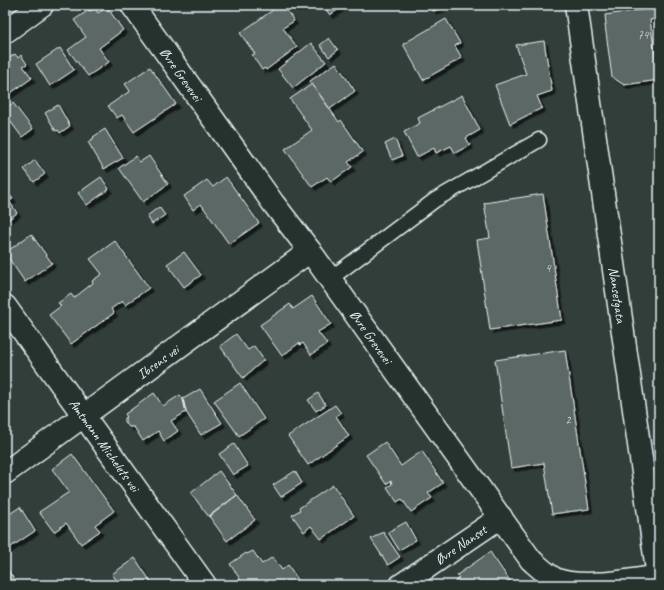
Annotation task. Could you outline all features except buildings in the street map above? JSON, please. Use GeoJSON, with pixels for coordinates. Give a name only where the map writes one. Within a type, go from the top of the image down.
{"type":"FeatureCollection","features":[{"type":"Feature","properties":{"kind":"street"},"geometry":{"type":"LineString","coordinates":[[5,32],[42,5]]}},
{"type":"Feature","properties":{"kind":"street","name":"Øvre Grevevei"},"geometry":{"type":"LineString","coordinates":[[132,5],[531,560],[555,579],[576,585],[659,579]]}},
{"type":"Feature","properties":{"kind":"street","name":"Nansetgata"},"geometry":{"type":"LineString","coordinates":[[576,5],[659,579]]}},
{"type":"Feature","properties":{"kind":"street","name":"Ibsens vei"},"geometry":{"type":"LineString","coordinates":[[5,473],[310,251]]}},
{"type":"Feature","properties":{"kind":"street","name":"Amtmann Michelets vei"},"geometry":{"type":"LineString","coordinates":[[5,306],[205,585]]}},
{"type":"Feature","properties":{"kind":"street","name":"Øvre Nanset"},"geometry":{"type":"LineString","coordinates":[[401,585],[500,517]]}},
{"type":"Feature","properties":{"kind":"lane"},"geometry":{"type":"LineString","coordinates":[[330,279],[435,200],[539,140]]}}]}
